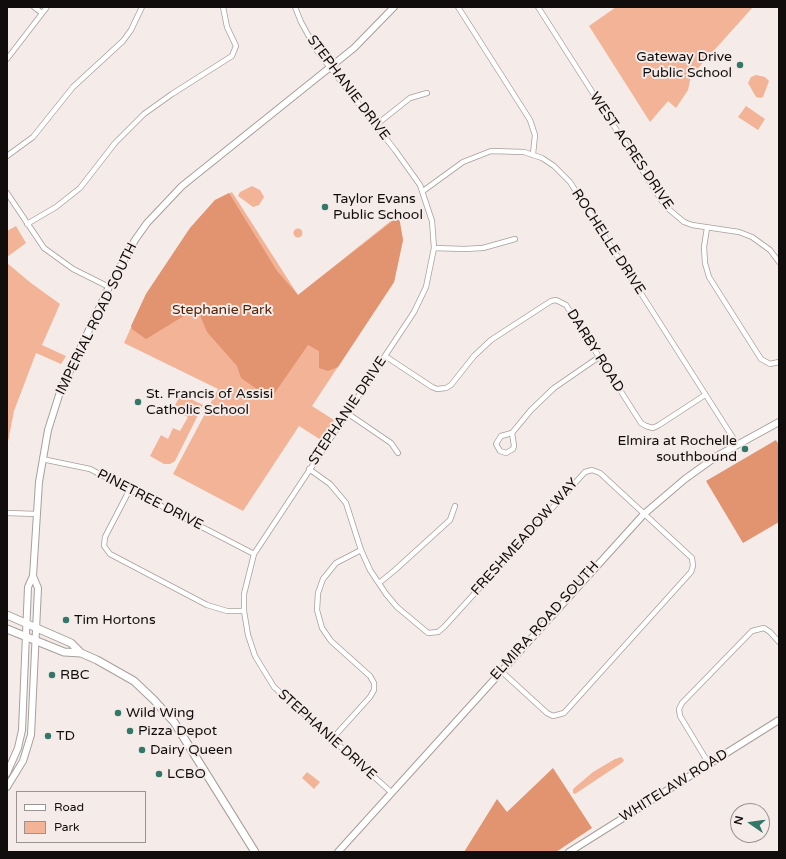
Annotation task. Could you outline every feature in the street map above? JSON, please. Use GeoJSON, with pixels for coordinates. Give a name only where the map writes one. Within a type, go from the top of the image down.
{"type":"FeatureCollection","features":[{"type":"Feature","properties":{"kind":"main road"},"geometry":{"type":"LineString","coordinates":[[7,615],[71,643],[81,653],[134,681],[154,700],[174,722],[255,852]]}},
{"type":"Feature","properties":{"kind":"main road"},"geometry":{"type":"LineString","coordinates":[[7,628],[64,652],[81,653]]}},
{"type":"Feature","properties":{"kind":"street"},"geometry":{"type":"LineString","coordinates":[[34,7],[42,14]]}},
{"type":"Feature","properties":{"kind":"street"},"geometry":{"type":"LineString","coordinates":[[7,59],[47,7]]}},
{"type":"Feature","properties":{"kind":"street"},"geometry":{"type":"LineString","coordinates":[[7,156],[33,137],[57,105],[73,87],[123,41],[131,30],[142,7]]}},
{"type":"Feature","properties":{"kind":"street"},"geometry":{"type":"LineString","coordinates":[[27,224],[56,207],[80,188],[115,143],[144,114],[172,94],[232,56],[236,46],[227,27],[222,7]]}},
{"type":"Feature","properties":{"kind":"street","name":"STEPHANIE DRIVE"},"geometry":{"type":"LineString","coordinates":[[295,7],[310,39],[330,68],[376,125],[413,174],[423,191],[432,221],[434,248],[430,275],[422,296],[385,356],[254,554],[244,594],[244,611],[248,635],[255,656],[264,673],[274,687],[391,792]]}},
{"type":"Feature","properties":{"kind":"street","name":"IMPERIAL ROAD SOUTH"},"geometry":{"type":"LineString","coordinates":[[7,773],[18,748],[22,730],[28,587],[33,576],[42,459],[48,430],[58,398],[109,287],[135,240],[158,211],[182,186],[330,68],[366,37],[394,7]]}},
{"type":"Feature","properties":{"kind":"street"},"geometry":{"type":"LineString","coordinates":[[458,7],[530,120],[535,135],[533,154]]}},
{"type":"Feature","properties":{"kind":"street","name":"WEST ACRES DRIVE"},"geometry":{"type":"LineString","coordinates":[[538,7],[665,206],[684,222],[706,228],[739,232],[752,237],[778,259]]}},
{"type":"Feature","properties":{"kind":"street"},"geometry":{"type":"LineString","coordinates":[[376,125],[410,98],[427,93]]}},
{"type":"Feature","properties":{"kind":"street","name":"ROCHELLE DRIVE"},"geometry":{"type":"LineString","coordinates":[[423,191],[463,162],[480,154],[503,150],[533,154],[554,166],[570,182],[737,444]]}},
{"type":"Feature","properties":{"kind":"street"},"geometry":{"type":"LineString","coordinates":[[7,193],[44,248],[73,270],[109,287]]}},
{"type":"Feature","properties":{"kind":"street"},"geometry":{"type":"LineString","coordinates":[[706,228],[704,247],[705,263],[709,277],[761,359],[770,364],[779,362]]}},
{"type":"Feature","properties":{"kind":"street"},"geometry":{"type":"LineString","coordinates":[[434,248],[483,248],[515,238]]}},
{"type":"Feature","properties":{"kind":"street","name":"DARBY ROAD"},"geometry":{"type":"LineString","coordinates":[[385,356],[432,387],[437,389],[446,388],[451,385],[474,356],[491,340],[556,300],[566,305],[641,422],[646,426],[653,428],[659,425],[705,395]]}},
{"type":"Feature","properties":{"kind":"street"},"geometry":{"type":"LineString","coordinates":[[512,434],[514,446],[513,450],[506,453],[500,451],[496,444],[497,439],[501,436],[512,434],[531,410],[554,388],[599,357]]}},
{"type":"Feature","properties":{"kind":"street"},"geometry":{"type":"LineString","coordinates":[[347,413],[391,443],[398,453]]}},
{"type":"Feature","properties":{"kind":"street","name":"ELMIRA ROAD SOUTH"},"geometry":{"type":"LineString","coordinates":[[338,852],[644,514],[685,479],[737,444],[779,422]]}},
{"type":"Feature","properties":{"kind":"street","name":"PINETREE DRIVE"},"geometry":{"type":"LineString","coordinates":[[42,459],[90,469],[254,554]]}},
{"type":"Feature","properties":{"kind":"street","name":"FRESHMEADOW WAY"},"geometry":{"type":"LineString","coordinates":[[310,469],[330,484],[346,503],[361,550],[379,583],[397,607],[424,631],[433,633],[438,632],[585,472],[592,470],[600,473],[690,555],[694,562],[691,572],[569,707],[559,715],[553,716],[547,713],[501,671]]}},
{"type":"Feature","properties":{"kind":"street"},"geometry":{"type":"LineString","coordinates":[[130,489],[105,537],[104,546],[110,554],[207,605],[227,611],[244,611]]}},
{"type":"Feature","properties":{"kind":"street"},"geometry":{"type":"LineString","coordinates":[[379,583],[450,520],[455,506]]}},
{"type":"Feature","properties":{"kind":"street"},"geometry":{"type":"LineString","coordinates":[[7,513],[37,514]]}},
{"type":"Feature","properties":{"kind":"street"},"geometry":{"type":"LineString","coordinates":[[332,739],[370,697],[374,690],[374,683],[370,676],[331,641],[322,628],[317,610],[318,594],[323,579],[336,563],[361,550]]}},
{"type":"Feature","properties":{"kind":"street","name":"IMPERIAL ROAD SOUTH"},"geometry":{"type":"LineString","coordinates":[[7,787],[23,761],[31,734],[38,588],[33,576]]}},
{"type":"Feature","properties":{"kind":"street"},"geometry":{"type":"LineString","coordinates":[[709,764],[680,716],[679,709],[682,703],[752,631],[764,628],[779,642]]}},
{"type":"Feature","properties":{"kind":"street","name":"WHITELAW ROAD"},"geometry":{"type":"LineString","coordinates":[[569,852],[779,720]]}},
{"type":"Feature","properties":{"kind":"green space"},"geometry":{"type":"Polygon","coordinates":[[[616,7],[753,7],[691,76],[688,90],[676,108],[668,101],[650,122],[589,26],[616,7]]]}},
{"type":"Feature","properties":{"kind":"green space"},"geometry":{"type":"Polygon","coordinates":[[[756,75],[765,77],[769,81],[763,97],[760,98],[756,97],[748,83],[751,77],[756,75]]]}},
{"type":"Feature","properties":{"kind":"green space"},"geometry":{"type":"Polygon","coordinates":[[[746,106],[765,119],[758,130],[738,117],[746,106]]]}},
{"type":"Feature","properties":{"kind":"green space"},"geometry":{"type":"Polygon","coordinates":[[[252,186],[260,190],[264,197],[259,205],[253,207],[238,196],[240,192],[252,186]]]}},
{"type":"Feature","properties":{"kind":"green space","name":"Stephanie Park"},"geometry":{"type":"Polygon","coordinates":[[[232,192],[298,295],[397,216],[403,240],[394,282],[312,406],[334,420],[321,440],[299,426],[243,511],[173,474],[218,389],[124,343],[146,294],[190,228],[215,200],[232,192]]]}},
{"type":"Feature","properties":{"kind":"green space"},"geometry":{"type":"Polygon","coordinates":[[[229,193],[277,271],[298,295],[399,216],[403,240],[394,282],[338,367],[328,371],[319,368],[319,351],[308,345],[274,394],[261,392],[241,378],[237,366],[207,332],[197,308],[146,339],[132,329],[131,326],[146,294],[190,228],[215,200],[229,193]]]}},
{"type":"Feature","properties":{"kind":"green space"},"geometry":{"type":"Polygon","coordinates":[[[16,226],[26,243],[7,257],[7,231],[16,226]]]}},
{"type":"Feature","properties":{"kind":"green space"},"geometry":{"type":"Polygon","coordinates":[[[298,228],[303,233],[298,238],[293,233],[298,228]]]}},
{"type":"Feature","properties":{"kind":"green space"},"geometry":{"type":"Polygon","coordinates":[[[7,263],[60,304],[42,345],[66,356],[61,364],[36,353],[14,411],[7,447],[7,263]]]}},
{"type":"Feature","properties":{"kind":"green space"},"geometry":{"type":"Polygon","coordinates":[[[181,394],[203,405],[175,461],[170,464],[164,464],[150,456],[161,435],[168,439],[173,428],[180,431],[188,417],[182,414],[184,410],[175,405],[181,394]]]}},
{"type":"Feature","properties":{"kind":"green space"},"geometry":{"type":"Polygon","coordinates":[[[776,440],[779,445],[779,522],[743,543],[706,481],[776,440]]]}},
{"type":"Feature","properties":{"kind":"green space"},"geometry":{"type":"Polygon","coordinates":[[[621,757],[624,760],[623,762],[575,794],[573,793],[573,789],[593,772],[621,757]]]}},
{"type":"Feature","properties":{"kind":"green space"},"geometry":{"type":"Polygon","coordinates":[[[553,768],[592,828],[556,852],[464,852],[497,799],[507,812],[553,768]]]}},
{"type":"Feature","properties":{"kind":"green space"},"geometry":{"type":"Polygon","coordinates":[[[307,772],[320,782],[314,789],[302,778],[307,772]]]}},
{"type":"Feature","properties":{"kind":"place","name":"Gateway Drive Public School"},"geometry":{"type":"Point","coordinates":[740,65]}},
{"type":"Feature","properties":{"kind":"place","name":"Taylor Evans Public School"},"geometry":{"type":"Point","coordinates":[325,207]}},
{"type":"Feature","properties":{"kind":"place","name":"St. Francis of Assisi Catholic School"},"geometry":{"type":"Point","coordinates":[138,402]}},
{"type":"Feature","properties":{"kind":"place","name":"Elmira at Rochelle southbound"},"geometry":{"type":"Point","coordinates":[745,449]}},
{"type":"Feature","properties":{"kind":"place","name":"Tim Hortons"},"geometry":{"type":"Point","coordinates":[66,620]}},
{"type":"Feature","properties":{"kind":"place","name":"RBC"},"geometry":{"type":"Point","coordinates":[52,675]}},
{"type":"Feature","properties":{"kind":"place","name":"Wild Wing"},"geometry":{"type":"Point","coordinates":[118,713]}},
{"type":"Feature","properties":{"kind":"place","name":"Pizza Depot"},"geometry":{"type":"Point","coordinates":[130,731]}},
{"type":"Feature","properties":{"kind":"place","name":"TD"},"geometry":{"type":"Point","coordinates":[48,736]}},
{"type":"Feature","properties":{"kind":"place","name":"Dairy Queen"},"geometry":{"type":"Point","coordinates":[142,750]}},
{"type":"Feature","properties":{"kind":"place","name":"LCBO"},"geometry":{"type":"Point","coordinates":[159,774]}}]}
